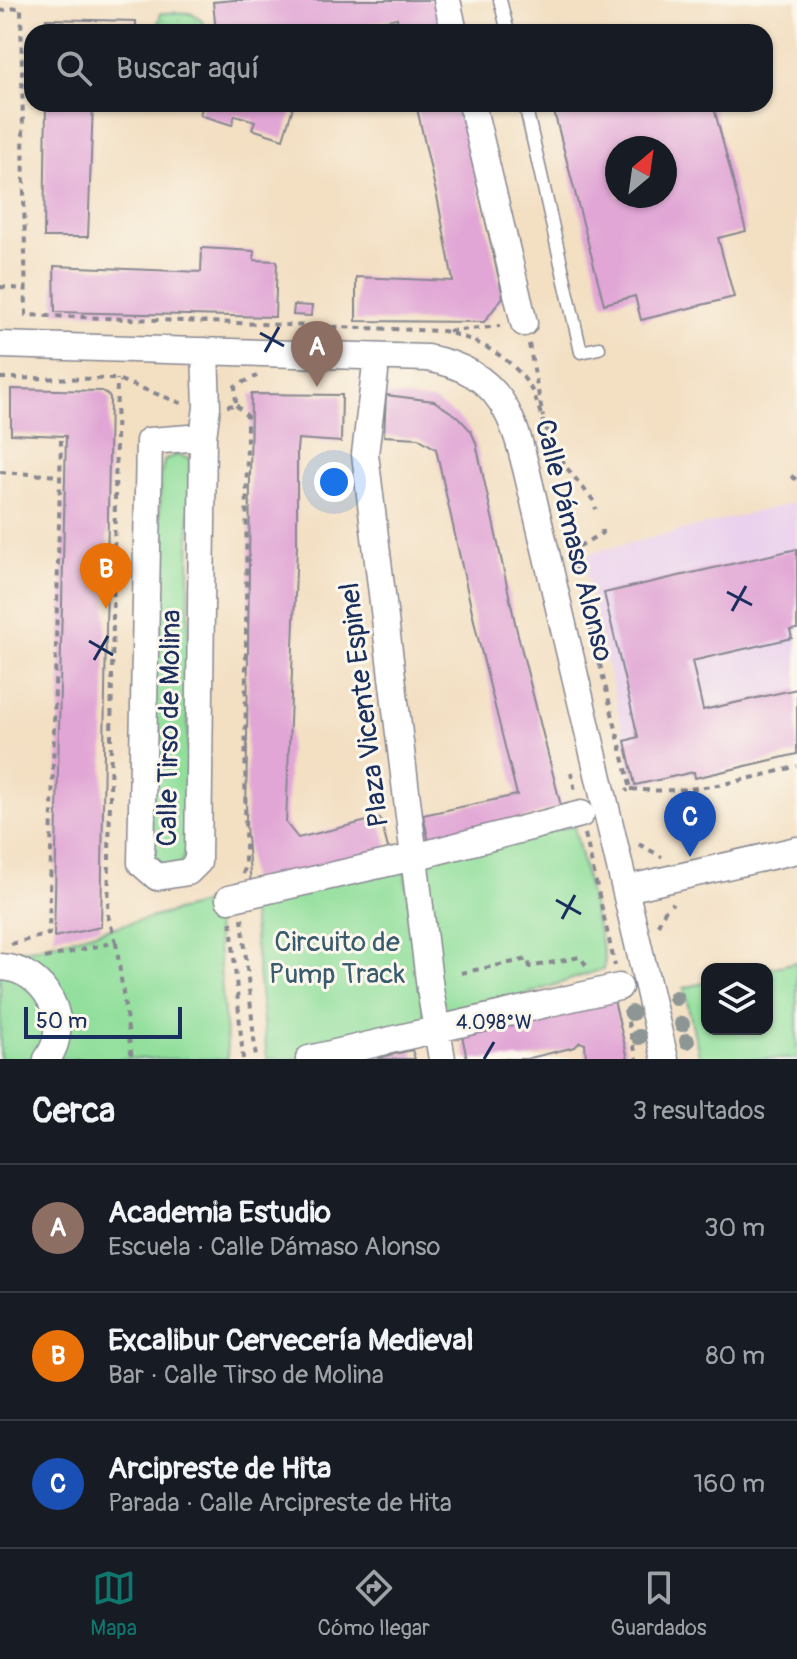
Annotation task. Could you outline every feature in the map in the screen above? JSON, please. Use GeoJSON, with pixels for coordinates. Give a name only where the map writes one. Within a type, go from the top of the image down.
{"type":"FeatureCollection","features":[{"type":"Feature","properties":{"kind":"street"},"geometry":{"type":"LineString","coordinates":[[447,0],[452,24]]}},
{"type":"Feature","properties":{"kind":"street"},"geometry":{"type":"LineString","coordinates":[[474,112],[524,323]]}},
{"type":"Feature","properties":{"kind":"street","name":"Calle Dámaso Alonso"},"geometry":{"type":"LineString","coordinates":[[0,345],[427,358],[457,365],[491,388],[515,425],[665,1059]]}},
{"type":"Feature","properties":{"kind":"street","name":"Calle Tirso de Molina"},"geometry":{"type":"LineString","coordinates":[[203,437],[149,441],[141,863],[157,877],[188,872],[198,862],[203,437],[207,407],[205,351]]}},
{"type":"Feature","properties":{"kind":"street","name":"Plaza Vicente Espinel"},"geometry":{"type":"LineString","coordinates":[[375,373],[365,454],[442,1059]]}},
{"type":"Feature","properties":{"kind":"street"},"geometry":{"type":"LineString","coordinates":[[234,898],[414,857],[581,814]]}},
{"type":"Feature","properties":{"kind":"street"},"geometry":{"type":"LineString","coordinates":[[626,889],[797,850]]}},
{"type":"Feature","properties":{"kind":"street"},"geometry":{"type":"LineString","coordinates":[[3,960],[40,984],[51,999],[57,1017],[57,1036],[47,1059]]}},
{"type":"Feature","properties":{"kind":"street"},"geometry":{"type":"LineString","coordinates":[[309,1059],[612,989]]}},
{"type":"Feature","properties":{"kind":"lane"},"geometry":{"type":"LineString","coordinates":[[500,0],[506,24]]}},
{"type":"Feature","properties":{"kind":"lane"},"geometry":{"type":"LineString","coordinates":[[527,112],[581,352],[599,348]]}},
{"type":"Feature","properties":{"kind":"path"},"geometry":{"type":"LineString","coordinates":[[0,11],[21,7],[26,315],[443,331],[524,323],[545,428],[566,467],[593,500],[596,509]]}},
{"type":"Feature","properties":{"kind":"path"},"geometry":{"type":"LineString","coordinates":[[0,287],[25,289]]}},
{"type":"Feature","properties":{"kind":"path"},"geometry":{"type":"LineString","coordinates":[[243,1059],[234,898],[245,868],[247,416],[236,405],[235,386],[260,374]]}},
{"type":"Feature","properties":{"kind":"path"},"geometry":{"type":"LineString","coordinates":[[0,378],[117,379],[192,407]]}},
{"type":"Feature","properties":{"kind":"path"},"geometry":{"type":"LineString","coordinates":[[117,379],[108,916],[116,942],[132,1059]]}},
{"type":"Feature","properties":{"kind":"path"},"geometry":{"type":"LineString","coordinates":[[217,407],[236,405]]}},
{"type":"Feature","properties":{"kind":"path"},"geometry":{"type":"LineString","coordinates":[[3,960],[49,934],[61,440]]}},
{"type":"Feature","properties":{"kind":"path"},"geometry":{"type":"LineString","coordinates":[[0,472],[60,476]]}},
{"type":"Feature","properties":{"kind":"path"},"geometry":{"type":"LineString","coordinates":[[791,476],[797,480]]}},
{"type":"Feature","properties":{"kind":"path"},"geometry":{"type":"LineString","coordinates":[[579,584],[575,569],[578,547],[602,533],[601,526]]}},
{"type":"Feature","properties":{"kind":"path"},"geometry":{"type":"LineString","coordinates":[[586,613],[631,789]]}},
{"type":"Feature","properties":{"kind":"path"},"geometry":{"type":"LineString","coordinates":[[568,759],[581,814],[612,989],[637,1059]]}},
{"type":"Feature","properties":{"kind":"path"},"geometry":{"type":"LineString","coordinates":[[617,795],[631,789],[691,790],[797,766]]}},
{"type":"Feature","properties":{"kind":"path"},"geometry":{"type":"LineString","coordinates":[[629,836],[650,852],[668,860],[678,860],[684,894],[666,909],[657,930]]}},
{"type":"Feature","properties":{"kind":"path"},"geometry":{"type":"LineString","coordinates":[[234,898],[256,1059]]}},
{"type":"Feature","properties":{"kind":"path"},"geometry":{"type":"LineString","coordinates":[[3,960],[116,942]]}},
{"type":"Feature","properties":{"kind":"path"},"geometry":{"type":"LineString","coordinates":[[461,973],[528,959],[530,967],[580,957],[612,989]]}},
{"type":"Feature","properties":{"kind":"shaded area"},"geometry":{"type":"Polygon","coordinates":[[[797,502],[797,754],[695,778],[693,772],[635,785],[584,563],[590,553],[797,502]]]}},
{"type":"Feature","properties":{"kind":"green space"},"geometry":{"type":"Polygon","coordinates":[[[183,12],[195,15],[204,24],[158,24],[161,13],[183,12]]]}},
{"type":"Feature","properties":{"kind":"green space"},"geometry":{"type":"Polygon","coordinates":[[[178,455],[190,459],[187,848],[181,864],[168,867],[154,861],[150,842],[161,473],[165,459],[178,455]]]}},
{"type":"Feature","properties":{"kind":"green space"},"geometry":{"type":"Polygon","coordinates":[[[574,826],[605,960],[603,969],[445,1021],[414,857],[574,826]]]}},
{"type":"Feature","properties":{"kind":"green space","name":"Circuito de Pump Track"},"geometry":{"type":"Polygon","coordinates":[[[403,860],[425,1021],[309,1059],[267,1059],[250,894],[403,860]]]}},
{"type":"Feature","properties":{"kind":"green space"},"geometry":{"type":"Polygon","coordinates":[[[214,901],[228,1059],[0,1059],[0,953],[35,948],[214,901]]]}},
{"type":"Feature","properties":{"kind":"green space"},"geometry":{"type":"Polygon","coordinates":[[[797,962],[797,1059],[700,1059],[684,988],[701,984],[701,1035],[773,1035],[773,967],[797,962]]]}},
{"type":"Feature","properties":{"kind":"building"},"geometry":{"type":"Polygon","coordinates":[[[436,0],[441,24],[398,24],[397,18],[367,24],[215,24],[213,2],[436,0]]]}},
{"type":"Feature","properties":{"kind":"building"},"geometry":{"type":"Polygon","coordinates":[[[46,19],[136,21],[136,24],[46,24],[46,19]]]}},
{"type":"Feature","properties":{"kind":"building"},"geometry":{"type":"Polygon","coordinates":[[[46,112],[93,112],[88,237],[44,237],[46,112]]]}},
{"type":"Feature","properties":{"kind":"building"},"geometry":{"type":"Polygon","coordinates":[[[201,112],[291,112],[283,139],[252,129],[255,121],[235,115],[232,125],[200,115],[201,112]]]}},
{"type":"Feature","properties":{"kind":"building"},"geometry":{"type":"Polygon","coordinates":[[[418,112],[461,112],[503,297],[484,322],[356,321],[356,277],[453,281],[418,112]]]}},
{"type":"Feature","properties":{"kind":"building"},"geometry":{"type":"Polygon","coordinates":[[[554,112],[715,112],[746,231],[718,238],[734,297],[641,320],[635,296],[604,304],[554,112]]]}},
{"type":"Feature","properties":{"kind":"building"},"geometry":{"type":"Polygon","coordinates":[[[202,248],[254,251],[254,260],[277,261],[275,317],[55,312],[54,266],[201,272],[202,248]]]}},
{"type":"Feature","properties":{"kind":"building"},"geometry":{"type":"Polygon","coordinates":[[[294,305],[312,306],[311,316],[293,315],[294,305]]]}},
{"type":"Feature","properties":{"kind":"building"},"geometry":{"type":"Polygon","coordinates":[[[11,389],[102,391],[110,397],[101,927],[54,937],[66,436],[11,434],[11,389]]]}},
{"type":"Feature","properties":{"kind":"building"},"geometry":{"type":"Polygon","coordinates":[[[251,394],[342,395],[341,442],[298,439],[286,823],[298,838],[380,818],[391,859],[251,886],[246,825],[251,394]]]}},
{"type":"Feature","properties":{"kind":"building"},"geometry":{"type":"Polygon","coordinates":[[[386,395],[434,401],[458,417],[471,431],[561,806],[431,851],[423,815],[517,795],[436,449],[418,438],[384,436],[386,395]]]}},
{"type":"Feature","properties":{"kind":"building"},"geometry":{"type":"Polygon","coordinates":[[[797,549],[797,629],[790,630],[792,638],[692,661],[703,710],[797,689],[797,754],[695,778],[694,772],[635,785],[625,741],[638,737],[604,593],[797,549]]]}},
{"type":"Feature","properties":{"kind":"building"},"geometry":{"type":"Polygon","coordinates":[[[613,996],[628,1059],[586,1059],[585,1044],[580,1042],[575,1047],[526,1059],[467,1059],[461,1031],[613,996]]]}},
{"type":"Feature","properties":{"kind":"building"},"geometry":{"type":"Polygon","coordinates":[[[412,1050],[415,1059],[378,1059],[378,1058],[412,1050]]]}},
{"type":"Feature","properties":{"kind":"place","name":"Academia Estudio"},"geometry":{"type":"Point","coordinates":[317,387]}},
{"type":"Feature","properties":{"kind":"place","name":"Excalibur Cervecería Medieval"},"geometry":{"type":"Point","coordinates":[106,609]}},
{"type":"Feature","properties":{"kind":"place","name":"Arcipreste de Hita"},"geometry":{"type":"Point","coordinates":[690,857]}}]}
